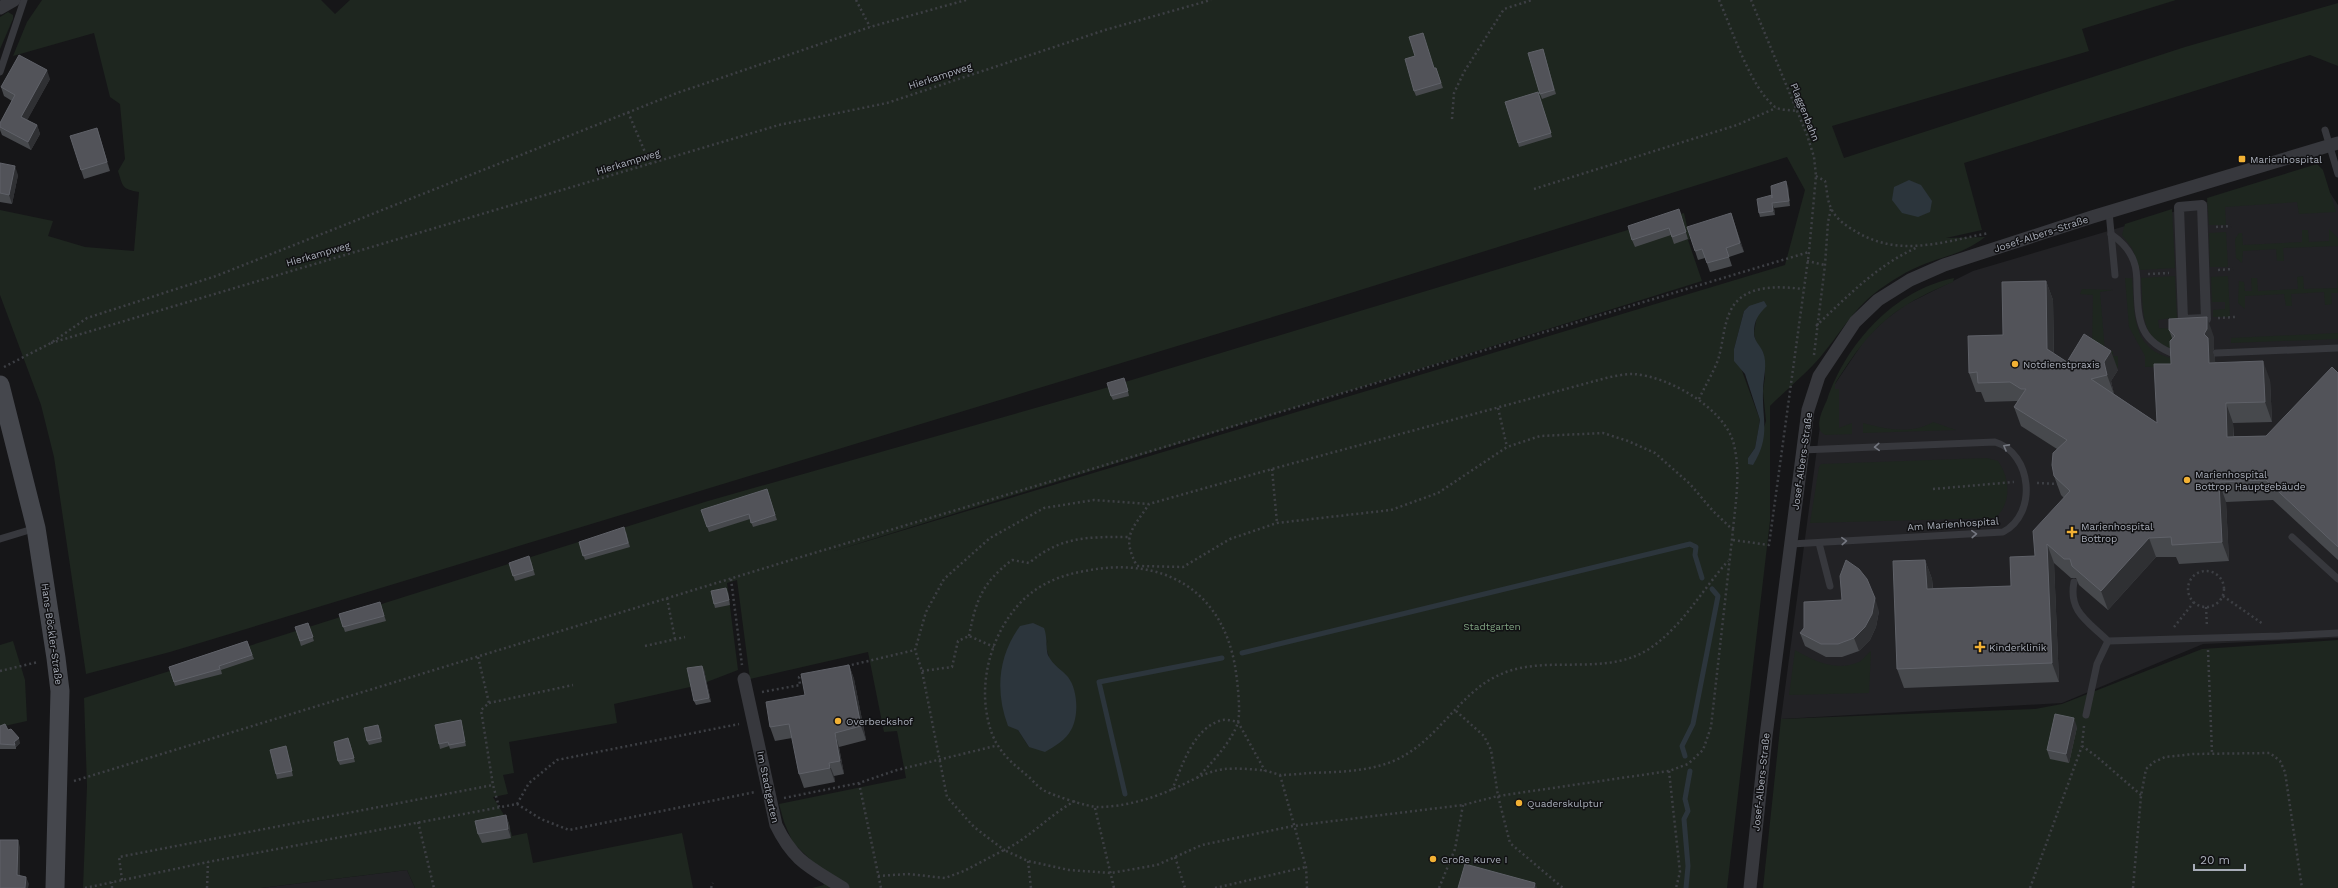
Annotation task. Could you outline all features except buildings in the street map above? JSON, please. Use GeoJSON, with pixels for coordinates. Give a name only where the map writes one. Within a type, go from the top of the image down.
{"type":"FeatureCollection","features":[{"type":"Feature","properties":{"kind":"main road","name":"Hans-Böckler-Straße"},"geometry":{"type":"LineString","coordinates":[[0,385],[36,528],[60,691],[55,888]]}},
{"type":"Feature","properties":{"kind":"street"},"geometry":{"type":"LineString","coordinates":[[0,8],[14,0]]}},
{"type":"Feature","properties":{"kind":"street","name":"Josef-Albers-Straße"},"geometry":{"type":"LineString","coordinates":[[1750,888],[1766,736],[1808,410],[1819,376],[1855,322],[1878,300],[1910,280],[1944,265],[2109,212],[2333,144]]}},
{"type":"Feature","properties":{"kind":"street"},"geometry":{"type":"LineString","coordinates":[[2202,205],[2206,319],[2183,320],[2179,207],[2202,205]]}},
{"type":"Feature","properties":{"kind":"street","name":"Im Stadtgarten"},"geometry":{"type":"LineString","coordinates":[[744,680],[768,795],[776,825],[781,836],[800,862],[843,888]]}},
{"type":"Feature","properties":{"kind":"lane"},"geometry":{"type":"LineString","coordinates":[[0,72],[24,0]]}},
{"type":"Feature","properties":{"kind":"lane"},"geometry":{"type":"LineString","coordinates":[[2325,130],[2333,144],[2338,174]]}},
{"type":"Feature","properties":{"kind":"lane"},"geometry":{"type":"LineString","coordinates":[[2109,212],[2115,275]]}},
{"type":"Feature","properties":{"kind":"lane"},"geometry":{"type":"LineString","coordinates":[[2111,234],[2121,241],[2135,262],[2138,313],[2143,330],[2149,339],[2160,349],[2177,354]]}},
{"type":"Feature","properties":{"kind":"lane"},"geometry":{"type":"LineString","coordinates":[[2216,353],[2338,348]]}},
{"type":"Feature","properties":{"kind":"lane","name":"Am Marienhospital"},"geometry":{"type":"LineString","coordinates":[[1791,544],[2003,532],[2011,528],[2020,517],[2025,503],[2025,482],[2023,471],[2013,452],[2006,446],[1995,442],[1802,450]]}},
{"type":"Feature","properties":{"kind":"lane"},"geometry":{"type":"LineString","coordinates":[[0,539],[36,528]]}},
{"type":"Feature","properties":{"kind":"lane"},"geometry":{"type":"LineString","coordinates":[[2292,537],[2338,579]]}},
{"type":"Feature","properties":{"kind":"lane"},"geometry":{"type":"LineString","coordinates":[[1819,543],[1830,586]]}},
{"type":"Feature","properties":{"kind":"lane"},"geometry":{"type":"LineString","coordinates":[[2074,582],[2072,594],[2076,608],[2081,616],[2108,641],[2159,641],[2338,633]]}},
{"type":"Feature","properties":{"kind":"lane"},"geometry":{"type":"LineString","coordinates":[[2086,715],[2097,664],[2108,641]]}},
{"type":"Feature","properties":{"kind":"path"},"geometry":{"type":"LineString","coordinates":[[856,0],[870,27]]}},
{"type":"Feature","properties":{"kind":"path","name":"Hierkampweg"},"geometry":{"type":"LineString","coordinates":[[0,369],[51,343],[87,318],[216,276],[628,112],[870,27],[966,0]]}},
{"type":"Feature","properties":{"kind":"path","name":"Hierkampweg"},"geometry":{"type":"LineString","coordinates":[[51,343],[779,125],[887,103],[1105,30],[1211,0]]}},
{"type":"Feature","properties":{"kind":"path"},"geometry":{"type":"LineString","coordinates":[[1452,119],[1454,93],[1464,72],[1504,9],[1532,0]]}},
{"type":"Feature","properties":{"kind":"path"},"geometry":{"type":"LineString","coordinates":[[1719,0],[1752,76],[1776,108]]}},
{"type":"Feature","properties":{"kind":"path","name":"Plaggenbahn"},"geometry":{"type":"LineString","coordinates":[[1733,540],[1768,545],[1809,252],[1816,176],[1814,157],[1807,135],[1751,0]]}},
{"type":"Feature","properties":{"kind":"path"},"geometry":{"type":"LineString","coordinates":[[1534,189],[1737,125],[1776,108],[1796,111]]}},
{"type":"Feature","properties":{"kind":"path"},"geometry":{"type":"LineString","coordinates":[[628,112],[650,164]]}},
{"type":"Feature","properties":{"kind":"path"},"geometry":{"type":"LineString","coordinates":[[1814,363],[1816,326],[1825,265],[1828,222],[1831,209],[1825,181],[1816,176]]}},
{"type":"Feature","properties":{"kind":"path"},"geometry":{"type":"LineString","coordinates":[[1816,326],[1870,276],[1896,257],[1920,246],[1894,246],[1866,238],[1845,225],[1831,209]]}},
{"type":"Feature","properties":{"kind":"path"},"geometry":{"type":"LineString","coordinates":[[58,786],[731,578],[1809,252]]}},
{"type":"Feature","properties":{"kind":"path"},"geometry":{"type":"LineString","coordinates":[[1807,261],[1825,265]]}},
{"type":"Feature","properties":{"kind":"path"},"geometry":{"type":"LineString","coordinates":[[1699,399],[1718,361],[1729,313],[1735,301],[1749,293],[1771,287],[1804,289]]}},
{"type":"Feature","properties":{"kind":"path"},"geometry":{"type":"LineString","coordinates":[[1635,374],[1659,380],[1699,399],[1718,418],[1732,440],[1738,478],[1733,540],[1729,560],[1711,727],[1703,750],[1688,764],[1669,771],[1498,796],[1463,804],[1293,826],[1202,845],[1157,865],[1111,873],[1069,870],[1028,861],[1004,850],[974,827],[947,797],[922,671],[915,650],[926,612],[944,579],[990,538],[1044,508],[1094,500],[1149,504],[1498,408],[1620,375],[1635,374]]}},
{"type":"Feature","properties":{"kind":"path"},"geometry":{"type":"LineString","coordinates":[[1498,408],[1507,447]]}},
{"type":"Feature","properties":{"kind":"path"},"geometry":{"type":"LineString","coordinates":[[1729,560],[1706,585],[1690,609],[1672,630],[1649,649],[1630,658],[1607,664],[1517,668],[1485,682],[1472,693],[1425,742],[1393,761],[1359,770],[1280,775],[1265,771],[1223,769],[1197,778],[1172,790],[1141,800],[1095,808],[1045,791],[1009,761],[995,746],[985,701],[989,658],[1001,628],[1021,602],[1042,584],[1067,574],[1104,567],[1183,567],[1230,540],[1278,523],[1391,510],[1438,493],[1507,447],[1540,436],[1603,433],[1628,441],[1655,453],[1673,468],[1733,530]]}},
{"type":"Feature","properties":{"kind":"path"},"geometry":{"type":"LineString","coordinates":[[1272,469],[1278,523]]}},
{"type":"Feature","properties":{"kind":"path"},"geometry":{"type":"LineString","coordinates":[[1933,489],[2025,482],[2059,484]]}},
{"type":"Feature","properties":{"kind":"path"},"geometry":{"type":"LineString","coordinates":[[1149,504],[1128,537],[1129,552],[1137,566],[1182,582],[1202,598],[1219,620],[1233,654],[1237,679],[1238,722],[1265,771]]}},
{"type":"Feature","properties":{"kind":"path"},"geometry":{"type":"LineString","coordinates":[[970,636],[974,610],[982,592],[994,573],[1012,560],[1029,563],[1045,549],[1074,539],[1128,537]]}},
{"type":"Feature","properties":{"kind":"path"},"geometry":{"type":"LineString","coordinates":[[2204,571],[2215,573],[2220,577],[2223,584],[2223,596],[2214,605],[2206,607],[2194,602],[2190,596],[2189,584],[2194,576],[2204,571]]}},
{"type":"Feature","properties":{"kind":"path"},"geometry":{"type":"LineString","coordinates":[[731,578],[744,680]]}},
{"type":"Feature","properties":{"kind":"path"},"geometry":{"type":"LineString","coordinates":[[2223,596],[2280,636]]}},
{"type":"Feature","properties":{"kind":"path"},"geometry":{"type":"LineString","coordinates":[[667,598],[675,639]]}},
{"type":"Feature","properties":{"kind":"path"},"geometry":{"type":"LineString","coordinates":[[2159,641],[2176,624],[2194,602]]}},
{"type":"Feature","properties":{"kind":"path"},"geometry":{"type":"LineString","coordinates":[[2206,607],[2212,753]]}},
{"type":"Feature","properties":{"kind":"path"},"geometry":{"type":"LineString","coordinates":[[922,671],[952,667],[958,641],[970,636],[994,647]]}},
{"type":"Feature","properties":{"kind":"path"},"geometry":{"type":"LineString","coordinates":[[645,646],[684,637]]}},
{"type":"Feature","properties":{"kind":"path"},"geometry":{"type":"LineString","coordinates":[[844,666],[915,650]]}},
{"type":"Feature","properties":{"kind":"path"},"geometry":{"type":"LineString","coordinates":[[478,657],[489,703]]}},
{"type":"Feature","properties":{"kind":"path"},"geometry":{"type":"LineString","coordinates":[[0,671],[56,658]]}},
{"type":"Feature","properties":{"kind":"path"},"geometry":{"type":"LineString","coordinates":[[748,694],[800,685],[799,676],[806,675]]}},
{"type":"Feature","properties":{"kind":"path"},"geometry":{"type":"LineString","coordinates":[[499,807],[493,785],[481,710],[489,703],[573,685]]}},
{"type":"Feature","properties":{"kind":"path"},"geometry":{"type":"LineString","coordinates":[[1456,711],[1484,736],[1492,750],[1498,796],[1510,842],[1561,888]]}},
{"type":"Feature","properties":{"kind":"path"},"geometry":{"type":"LineString","coordinates":[[2030,888],[2082,746],[2086,715]]}},
{"type":"Feature","properties":{"kind":"path"},"geometry":{"type":"LineString","coordinates":[[1172,790],[1186,759],[1203,730],[1224,719],[1238,722]]}},
{"type":"Feature","properties":{"kind":"path"},"geometry":{"type":"LineString","coordinates":[[517,804],[529,783],[556,760],[753,722]]}},
{"type":"Feature","properties":{"kind":"path"},"geometry":{"type":"LineString","coordinates":[[1197,778],[1219,756],[1238,722]]}},
{"type":"Feature","properties":{"kind":"path"},"geometry":{"type":"LineString","coordinates":[[85,888],[208,862],[517,804],[541,819],[569,830],[768,795],[859,783],[897,770],[995,746]]}},
{"type":"Feature","properties":{"kind":"path"},"geometry":{"type":"LineString","coordinates":[[2082,746],[2096,756],[2141,796]]}},
{"type":"Feature","properties":{"kind":"path"},"geometry":{"type":"LineString","coordinates":[[2133,888],[2141,796],[2146,770],[2154,762],[2165,757],[2212,753],[2270,753],[2280,761],[2285,772],[2302,888]]}},
{"type":"Feature","properties":{"kind":"path"},"geometry":{"type":"LineString","coordinates":[[1669,771],[1680,872],[1676,888]]}},
{"type":"Feature","properties":{"kind":"path"},"geometry":{"type":"LineString","coordinates":[[1280,775],[1293,826],[1306,867],[1307,888]]}},
{"type":"Feature","properties":{"kind":"path"},"geometry":{"type":"LineString","coordinates":[[859,783],[880,888]]}},
{"type":"Feature","properties":{"kind":"path"},"geometry":{"type":"LineString","coordinates":[[122,880],[119,858],[493,785]]}},
{"type":"Feature","properties":{"kind":"path"},"geometry":{"type":"LineString","coordinates":[[878,876],[908,874],[945,878],[964,871],[1017,844],[1058,810],[1075,801]]}},
{"type":"Feature","properties":{"kind":"path"},"geometry":{"type":"LineString","coordinates":[[1439,888],[1455,849],[1463,804]]}},
{"type":"Feature","properties":{"kind":"path"},"geometry":{"type":"LineString","coordinates":[[1095,808],[1114,888]]}},
{"type":"Feature","properties":{"kind":"path"},"geometry":{"type":"LineString","coordinates":[[418,822],[434,888]]}},
{"type":"Feature","properties":{"kind":"path"},"geometry":{"type":"LineString","coordinates":[[1175,857],[1185,888]]}},
{"type":"Feature","properties":{"kind":"path"},"geometry":{"type":"LineString","coordinates":[[1028,861],[1031,888]]}},
{"type":"Feature","properties":{"kind":"path"},"geometry":{"type":"LineString","coordinates":[[208,862],[208,888]]}},
{"type":"Feature","properties":{"kind":"path"},"geometry":{"type":"LineString","coordinates":[[1214,888],[1306,867]]}},
{"type":"Feature","properties":{"kind":"path"},"geometry":{"type":"LineString","coordinates":[[112,882],[112,888]]}},
{"type":"Feature","properties":{"kind":"path"},"geometry":{"type":"LineString","coordinates":[[711,888],[713,883]]}},
{"type":"Feature","properties":{"kind":"shaded area","name":"Marienhospital Bottrop"},"geometry":{"type":"Polygon","coordinates":[[[2315,170],[2338,205],[2338,638],[2203,644],[2062,703],[1781,719],[1820,426],[1835,384],[1866,338],[1885,320],[1905,305],[1973,271],[2315,170]]]}},
{"type":"Feature","properties":{"kind":"shaded area"},"geometry":{"type":"Polygon","coordinates":[[[1909,180],[1921,185],[1932,201],[1930,212],[1918,217],[1902,213],[1892,200],[1894,187],[1909,180]]]}},
{"type":"Feature","properties":{"kind":"shaded area"},"geometry":{"type":"Polygon","coordinates":[[[1764,301],[1767,306],[1757,318],[1754,336],[1763,352],[1765,361],[1763,391],[1764,437],[1759,455],[1753,465],[1748,464],[1748,458],[1755,448],[1760,420],[1745,374],[1734,361],[1734,349],[1744,311],[1749,306],[1764,301]]]}},
{"type":"Feature","properties":{"kind":"shaded area"},"geometry":{"type":"Polygon","coordinates":[[[1033,623],[1044,628],[1048,654],[1053,663],[1068,677],[1071,682],[1074,689],[1076,703],[1074,724],[1069,734],[1045,752],[1029,747],[1018,730],[1008,726],[1001,700],[1001,674],[1007,650],[1020,626],[1033,623]]]}},
{"type":"Feature","properties":{"kind":"shaded area"},"geometry":{"type":"Polygon","coordinates":[[[407,870],[415,888],[261,888],[407,870]]]}},
{"type":"Feature","properties":{"kind":"green space","name":"Stadtgarten"},"geometry":{"type":"Polygon","coordinates":[[[42,0],[321,0],[335,14],[350,0],[2176,0],[2082,29],[2089,51],[1832,126],[1844,158],[2185,47],[2338,3],[2338,66],[2310,55],[1964,163],[1982,230],[1946,238],[1985,237],[1962,251],[1911,270],[1880,289],[1870,297],[1848,320],[1816,362],[1770,406],[1770,521],[1727,888],[812,888],[824,885],[812,861],[793,843],[784,822],[779,804],[906,778],[897,731],[884,732],[868,652],[750,679],[737,580],[727,583],[738,670],[699,685],[614,704],[617,723],[509,742],[514,773],[503,775],[508,794],[493,797],[509,823],[512,836],[527,833],[533,863],[682,833],[693,888],[415,888],[407,870],[261,888],[83,888],[87,786],[84,698],[708,501],[1102,389],[1684,213],[1690,239],[1688,240],[1702,281],[831,552],[1785,265],[1805,190],[1787,157],[1309,306],[170,652],[86,674],[54,457],[41,405],[0,295],[0,210],[53,221],[48,236],[85,247],[134,251],[139,192],[129,190],[122,184],[118,171],[125,159],[120,104],[110,97],[94,33],[13,56],[27,22],[42,0]],[[1749,306],[1744,311],[1734,349],[1760,420],[1755,448],[1748,458],[1752,465],[1766,421],[1763,391],[1765,377],[1763,352],[1756,343],[1754,333],[1757,315],[1766,306],[1749,306]],[[1048,639],[1018,730],[1029,747],[1049,657],[1046,647],[1048,639]]]}},
{"type":"Feature","properties":{"kind":"green space"},"geometry":{"type":"Polygon","coordinates":[[[8,12],[13,15],[13,19],[0,49],[0,17],[8,12]]]}},
{"type":"Feature","properties":{"kind":"green space"},"geometry":{"type":"Polygon","coordinates":[[[2317,164],[2323,170],[2336,212],[2299,214],[2297,202],[2225,207],[2226,225],[2209,225],[2207,198],[2317,164]]]}},
{"type":"Feature","properties":{"kind":"green space"},"geometry":{"type":"Polygon","coordinates":[[[2172,209],[2175,268],[2140,270],[2132,248],[2122,235],[2125,224],[2172,209]]]}},
{"type":"Feature","properties":{"kind":"green space"},"geometry":{"type":"Polygon","coordinates":[[[2329,229],[2338,238],[2338,246],[2283,248],[2284,261],[2277,261],[2276,249],[2243,251],[2242,263],[2236,258],[2235,239],[2239,233],[2242,233],[2243,245],[2302,242],[2302,230],[2308,230],[2309,242],[2329,241],[2329,229]]]}},
{"type":"Feature","properties":{"kind":"green space"},"geometry":{"type":"Polygon","coordinates":[[[2226,232],[2228,267],[2210,267],[2209,233],[2226,232]]]}},
{"type":"Feature","properties":{"kind":"green space"},"geometry":{"type":"Polygon","coordinates":[[[2337,275],[2338,293],[2331,293],[2332,304],[2325,305],[2324,292],[2291,294],[2292,306],[2286,306],[2284,294],[2245,296],[2245,309],[2238,303],[2239,281],[2244,282],[2245,291],[2252,291],[2251,278],[2257,278],[2258,291],[2298,289],[2297,277],[2303,276],[2304,289],[2337,288],[2337,275]]]}},
{"type":"Feature","properties":{"kind":"green space"},"geometry":{"type":"Polygon","coordinates":[[[2175,276],[2177,320],[2172,321],[2171,318],[2158,320],[2159,328],[2177,329],[2176,350],[2164,346],[2155,339],[2149,331],[2143,312],[2141,278],[2175,276]]]}},
{"type":"Feature","properties":{"kind":"green space"},"geometry":{"type":"Polygon","coordinates":[[[2228,276],[2230,317],[2213,317],[2213,310],[2225,309],[2225,302],[2212,302],[2211,277],[2228,276]]]}},
{"type":"Feature","properties":{"kind":"green space"},"geometry":{"type":"Polygon","coordinates":[[[1954,278],[1953,282],[1932,291],[1898,310],[1884,321],[1872,334],[1860,348],[1835,384],[1835,389],[1839,389],[1839,428],[1852,423],[1852,434],[1825,435],[1821,432],[1819,424],[1821,416],[1835,379],[1846,359],[1875,322],[1892,307],[1912,294],[1932,284],[1954,278]]]}},
{"type":"Feature","properties":{"kind":"green space"},"geometry":{"type":"Polygon","coordinates":[[[2125,278],[2132,278],[2135,318],[2143,340],[2161,355],[2176,359],[2177,366],[2145,367],[2145,356],[2129,327],[2125,278]]]}},
{"type":"Feature","properties":{"kind":"green space"},"geometry":{"type":"Polygon","coordinates":[[[2082,289],[2113,290],[2100,292],[2105,352],[2113,351],[2113,356],[2118,356],[2118,368],[2092,351],[2093,295],[2080,294],[2082,289]]]}},
{"type":"Feature","properties":{"kind":"green space"},"geometry":{"type":"Polygon","coordinates":[[[2338,333],[2338,339],[2231,343],[2231,338],[2338,333]]]}},
{"type":"Feature","properties":{"kind":"green space"},"geometry":{"type":"Polygon","coordinates":[[[1933,422],[1956,430],[1863,433],[1863,423],[1889,429],[1907,430],[1925,426],[1933,422]]]}},
{"type":"Feature","properties":{"kind":"green space"},"geometry":{"type":"Polygon","coordinates":[[[1987,458],[1998,461],[2007,483],[2007,498],[2001,512],[1995,518],[1810,523],[1819,467],[1821,464],[1987,458]]]}},
{"type":"Feature","properties":{"kind":"green space"},"geometry":{"type":"Polygon","coordinates":[[[2338,640],[2338,888],[1763,888],[1781,719],[2035,709],[2062,704],[2202,649],[2338,640]]]}},
{"type":"Feature","properties":{"kind":"green space"},"geometry":{"type":"Polygon","coordinates":[[[13,641],[25,680],[27,721],[0,727],[0,645],[13,641]]]}},
{"type":"Feature","properties":{"kind":"green space"},"geometry":{"type":"Polygon","coordinates":[[[1795,650],[1826,664],[1842,666],[1859,662],[1871,651],[1869,693],[1789,695],[1795,650]]]}},
{"type":"Feature","properties":{"kind":"waterway"},"geometry":{"type":"LineString","coordinates":[[1242,653],[1690,544],[1696,547],[1695,555],[1702,578]]}},
{"type":"Feature","properties":{"kind":"waterway"},"geometry":{"type":"LineString","coordinates":[[1685,756],[1682,746],[1693,724],[1718,596],[1712,589]]}},
{"type":"Feature","properties":{"kind":"waterway"},"geometry":{"type":"LineString","coordinates":[[1125,794],[1099,682],[1222,658]]}},
{"type":"Feature","properties":{"kind":"waterway"},"geometry":{"type":"LineString","coordinates":[[1686,888],[1688,866],[1684,819],[1688,811],[1685,799],[1690,771]]}},
{"type":"Feature","properties":{"kind":"place","name":"Marienhospital"},"geometry":{"type":"Point","coordinates":[2242,159]}},
{"type":"Feature","properties":{"kind":"place","name":"Notdienstpraxis"},"geometry":{"type":"Point","coordinates":[2015,364]}},
{"type":"Feature","properties":{"kind":"place","name":"Marienhospital Bottrop Hauptgebäude"},"geometry":{"type":"Point","coordinates":[2187,480]}},
{"type":"Feature","properties":{"kind":"place","name":"Marienhospital Bottrop"},"geometry":{"type":"Point","coordinates":[2072,532]}},
{"type":"Feature","properties":{"kind":"place","name":"Kinderklinik"},"geometry":{"type":"Point","coordinates":[1980,647]}},
{"type":"Feature","properties":{"kind":"place","name":"Overbeckshof"},"geometry":{"type":"Point","coordinates":[838,721]}},
{"type":"Feature","properties":{"kind":"place","name":"Quaderskulptur"},"geometry":{"type":"Point","coordinates":[1519,803]}},
{"type":"Feature","properties":{"kind":"place","name":"Große Kurve I"},"geometry":{"type":"Point","coordinates":[1433,859]}}]}
